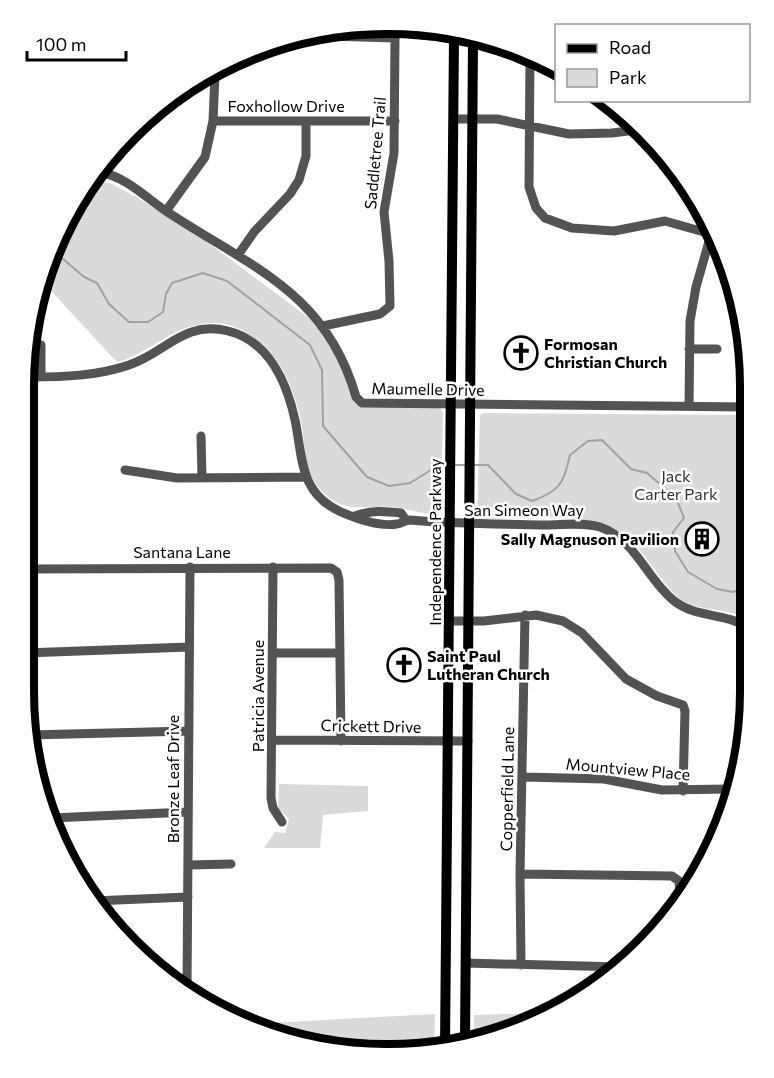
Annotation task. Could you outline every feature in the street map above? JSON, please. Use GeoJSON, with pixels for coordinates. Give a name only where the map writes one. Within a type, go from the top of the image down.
{"type":"FeatureCollection","features":[{"type":"Feature","properties":{"kind":"main road","name":"Independence Parkway"},"geometry":{"type":"LineString","coordinates":[[445,1038],[452,525],[450,450],[454,41]]}},
{"type":"Feature","properties":{"kind":"main road","name":"Independence Parkway"},"geometry":{"type":"LineString","coordinates":[[465,1035],[473,46]]}},
{"type":"Feature","properties":{"kind":"main road"},"geometry":{"type":"LineString","coordinates":[[447,882],[466,883]]}},
{"type":"Feature","properties":{"kind":"main road"},"geometry":{"type":"LineString","coordinates":[[446,963],[466,963]]}},
{"type":"Feature","properties":{"kind":"street","name":"Saddletree Trail"},"geometry":{"type":"LineString","coordinates":[[323,326],[380,314],[390,306],[390,261],[384,212],[394,153],[395,38],[351,37]]}},
{"type":"Feature","properties":{"kind":"street"},"geometry":{"type":"LineString","coordinates":[[530,65],[529,188],[536,208],[545,218],[585,231],[614,231],[665,221],[703,231]]}},
{"type":"Feature","properties":{"kind":"street"},"geometry":{"type":"LineString","coordinates":[[166,211],[199,168],[213,121],[214,80]]}},
{"type":"Feature","properties":{"kind":"street"},"geometry":{"type":"LineString","coordinates":[[454,119],[497,119],[568,134],[628,130]]}},
{"type":"Feature","properties":{"kind":"street","name":"Foxhollow Drive"},"geometry":{"type":"LineString","coordinates":[[213,121],[395,121]]}},
{"type":"Feature","properties":{"kind":"street"},"geometry":{"type":"LineString","coordinates":[[238,255],[254,232],[290,194],[299,180],[306,156],[306,121]]}},
{"type":"Feature","properties":{"kind":"street","name":"Maumelle Drive"},"geometry":{"type":"LineString","coordinates":[[107,172],[293,293],[336,344],[359,401],[470,405],[740,407]]}},
{"type":"Feature","properties":{"kind":"street"},"geometry":{"type":"LineString","coordinates":[[689,406],[689,349],[693,302],[709,244]]}},
{"type":"Feature","properties":{"kind":"street","name":"San Simeon Way"},"geometry":{"type":"LineString","coordinates":[[34,376],[65,376],[121,367],[140,361],[182,334],[209,328],[230,331],[254,342],[273,363],[294,418],[298,454],[305,477],[322,500],[341,512],[355,516],[368,511],[385,511],[401,513],[406,520],[452,525],[579,525],[601,528],[627,545],[678,604],[691,612],[740,623]]}},
{"type":"Feature","properties":{"kind":"street"},"geometry":{"type":"LineString","coordinates":[[41,345],[41,377]]}},
{"type":"Feature","properties":{"kind":"street"},"geometry":{"type":"LineString","coordinates":[[689,349],[717,349]]}},
{"type":"Feature","properties":{"kind":"street"},"geometry":{"type":"LineString","coordinates":[[201,436],[202,478]]}},
{"type":"Feature","properties":{"kind":"street"},"geometry":{"type":"LineString","coordinates":[[125,470],[154,476],[202,478],[305,477]]}},
{"type":"Feature","properties":{"kind":"street","name":"Bronze Leaf Drive"},"geometry":{"type":"LineString","coordinates":[[187,981],[190,567]]}},
{"type":"Feature","properties":{"kind":"street","name":"Patricia Avenue"},"geometry":{"type":"LineString","coordinates":[[273,567],[271,798],[273,808],[282,822]]}},
{"type":"Feature","properties":{"kind":"street","name":"Santana Lane"},"geometry":{"type":"LineString","coordinates":[[34,569],[326,567],[337,572],[339,580],[340,653]]}},
{"type":"Feature","properties":{"kind":"street"},"geometry":{"type":"LineString","coordinates":[[450,621],[504,620],[525,615],[552,618],[573,626],[626,679],[657,696],[683,705],[685,711],[683,791]]}},
{"type":"Feature","properties":{"kind":"street","name":"Copperfield Lane"},"geometry":{"type":"LineString","coordinates":[[521,965],[520,874],[524,777],[525,615]]}},
{"type":"Feature","properties":{"kind":"street"},"geometry":{"type":"LineString","coordinates":[[34,653],[189,647]]}},
{"type":"Feature","properties":{"kind":"street"},"geometry":{"type":"LineString","coordinates":[[273,653],[340,653],[341,741]]}},
{"type":"Feature","properties":{"kind":"street"},"geometry":{"type":"LineString","coordinates":[[38,735],[189,731]]}},
{"type":"Feature","properties":{"kind":"street","name":"Crickett Drive"},"geometry":{"type":"LineString","coordinates":[[273,740],[468,741]]}},
{"type":"Feature","properties":{"kind":"street","name":"Mountview Place"},"geometry":{"type":"LineString","coordinates":[[524,777],[604,779],[648,789],[683,791],[725,789]]}},
{"type":"Feature","properties":{"kind":"street"},"geometry":{"type":"LineString","coordinates":[[58,818],[188,812]]}},
{"type":"Feature","properties":{"kind":"street"},"geometry":{"type":"LineString","coordinates":[[188,865],[231,864]]}},
{"type":"Feature","properties":{"kind":"street"},"geometry":{"type":"LineString","coordinates":[[520,874],[677,877],[679,888]]}},
{"type":"Feature","properties":{"kind":"street"},"geometry":{"type":"LineString","coordinates":[[103,901],[188,897]]}},
{"type":"Feature","properties":{"kind":"street"},"geometry":{"type":"LineString","coordinates":[[466,963],[606,968]]}},
{"type":"Feature","properties":{"kind":"green space"},"geometry":{"type":"Polygon","coordinates":[[[101,181],[112,184],[138,198],[203,239],[316,323],[330,342],[359,406],[440,408],[443,413],[441,501],[438,512],[432,515],[392,507],[347,506],[334,501],[323,492],[310,473],[300,416],[283,371],[261,343],[240,329],[215,323],[201,324],[179,331],[129,358],[118,362],[49,288],[61,252],[71,231],[101,181]]]}},
{"type":"Feature","properties":{"kind":"green space","name":"Jack Carter Park"},"geometry":{"type":"Polygon","coordinates":[[[483,413],[740,415],[740,616],[696,606],[679,598],[665,584],[642,552],[628,538],[614,529],[578,519],[537,517],[480,519],[477,517],[480,415],[483,413]]]}},
{"type":"Feature","properties":{"kind":"green space"},"geometry":{"type":"Polygon","coordinates":[[[279,784],[368,786],[368,811],[323,815],[320,848],[264,848],[275,832],[285,833],[289,819],[278,808],[279,784]]]}},
{"type":"Feature","properties":{"kind":"green space"},"geometry":{"type":"Polygon","coordinates":[[[435,1014],[434,1040],[410,1043],[364,1043],[318,1037],[268,1023],[435,1014]]]}},
{"type":"Feature","properties":{"kind":"green space"},"geometry":{"type":"Polygon","coordinates":[[[529,1014],[474,1032],[474,1015],[529,1014]]]}},
{"type":"Feature","properties":{"kind":"waterway"},"geometry":{"type":"LineString","coordinates":[[60,256],[84,277],[97,283],[109,304],[129,322],[148,322],[163,312],[166,294],[172,283],[203,273],[227,281],[310,345],[322,370],[323,426],[367,477],[389,486],[410,483],[439,465],[448,465]]}},
{"type":"Feature","properties":{"kind":"waterway"},"geometry":{"type":"LineString","coordinates":[[474,465],[488,465],[516,494],[532,501],[549,494],[559,485],[570,455],[588,441],[602,440],[631,469],[647,473],[676,498],[684,518],[673,532],[675,551],[688,572],[717,589],[733,592],[740,589]]}},
{"type":"Feature","properties":{"kind":"waterway"},"geometry":{"type":"LineString","coordinates":[[453,465],[466,465]]}},
{"type":"Feature","properties":{"kind":"place","name":"Formosan Christian Church"},"geometry":{"type":"Point","coordinates":[521,353]}},
{"type":"Feature","properties":{"kind":"place","name":"Sally Magnuson Pavilion"},"geometry":{"type":"Point","coordinates":[702,539]}},
{"type":"Feature","properties":{"kind":"place","name":"Saint Paul Lutheran Church"},"geometry":{"type":"Point","coordinates":[404,665]}}]}
